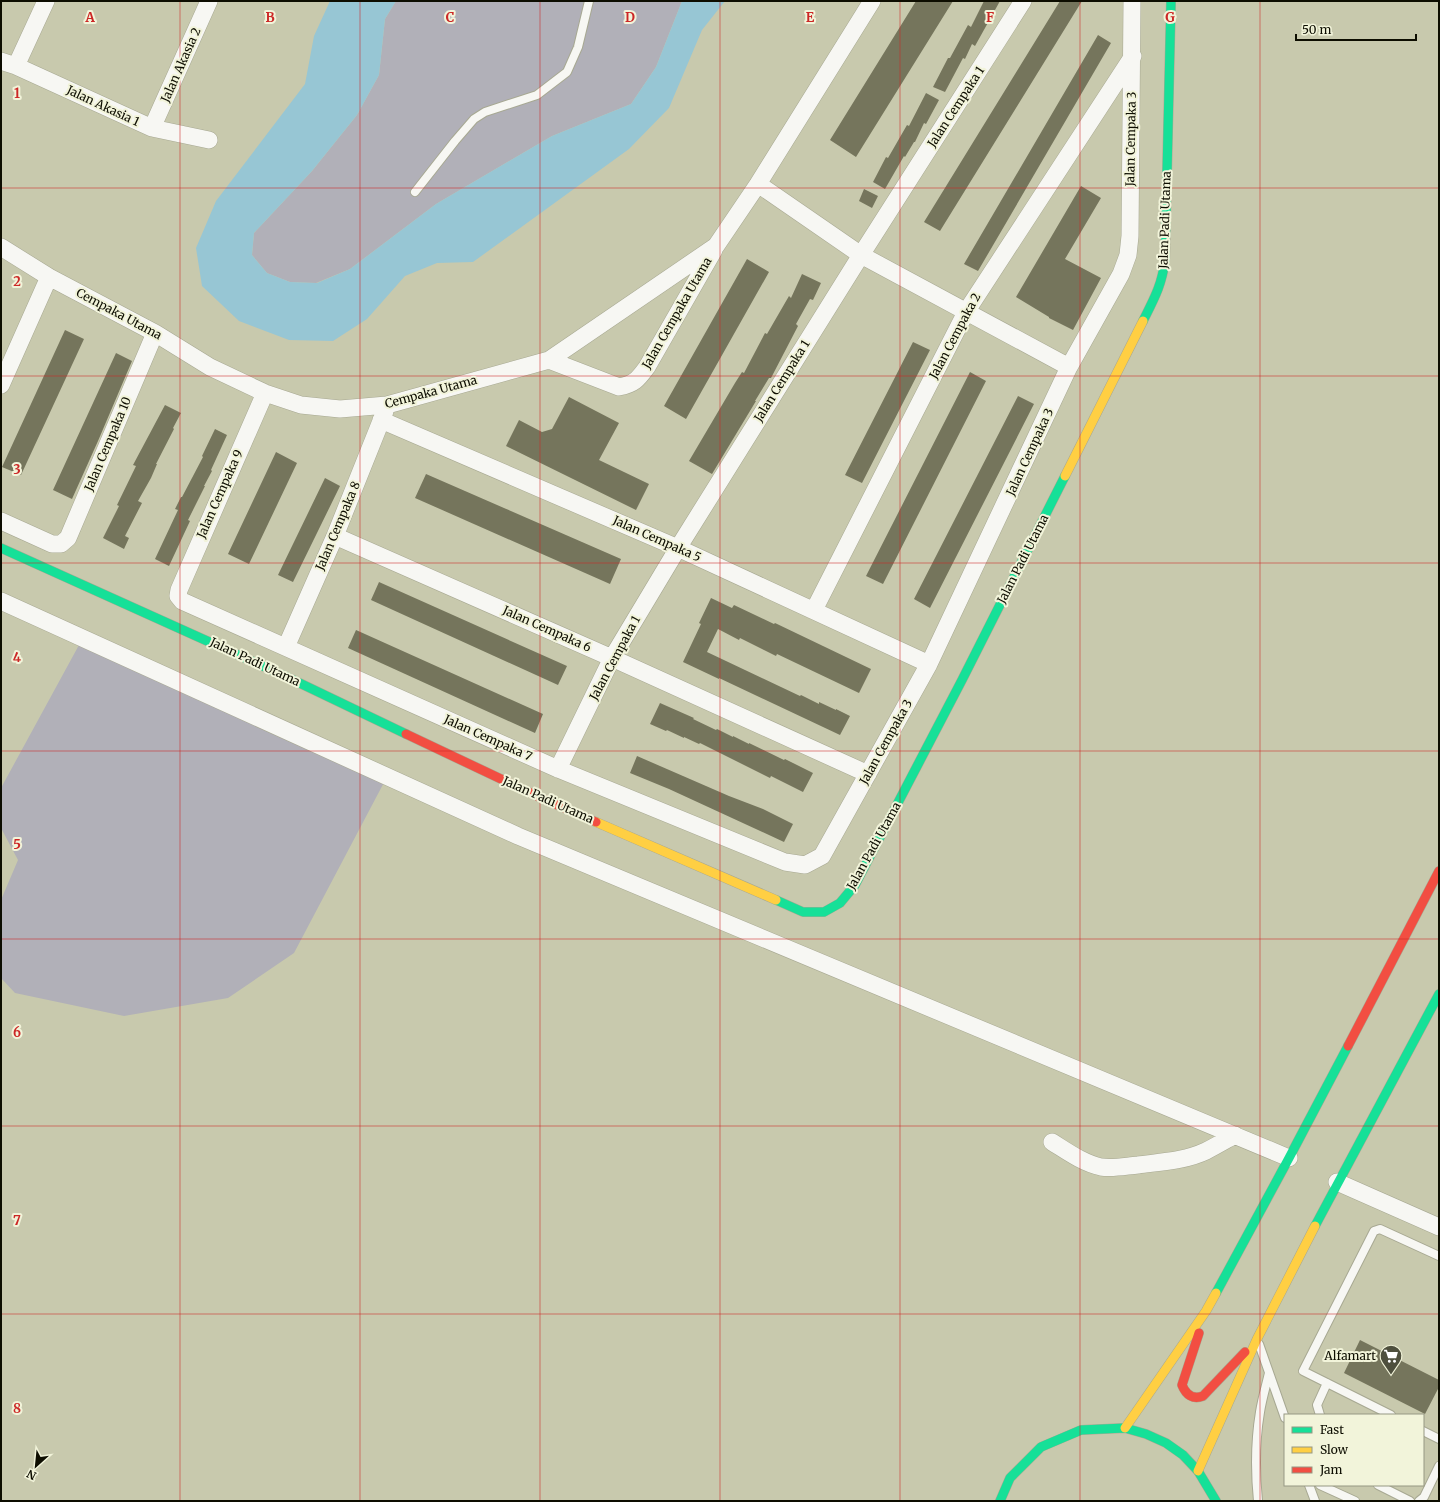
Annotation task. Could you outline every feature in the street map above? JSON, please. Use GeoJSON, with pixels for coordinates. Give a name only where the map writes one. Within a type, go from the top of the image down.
{"type":"FeatureCollection","features":[{"type":"Feature","properties":{"kind":"street"},"geometry":{"type":"LineString","coordinates":[[8,63],[46,1]]}},
{"type":"Feature","properties":{"kind":"street","name":"Jalan Akasia 2"},"geometry":{"type":"LineString","coordinates":[[152,128],[209,1]]}},
{"type":"Feature","properties":{"kind":"street"},"geometry":{"type":"LineString","coordinates":[[872,1],[758,184],[861,255],[1070,368]]}},
{"type":"Feature","properties":{"kind":"street","name":"Jalan Cempaka 1"},"geometry":{"type":"LineString","coordinates":[[558,770],[612,658],[678,548],[861,255],[1023,1]]}},
{"type":"Feature","properties":{"kind":"street","name":"Jalan Cempaka 3"},"geometry":{"type":"LineString","coordinates":[[805,865],[822,856],[929,664],[1070,368],[1121,274],[1128,255],[1130,228],[1133,56],[1132,1]]}},
{"type":"Feature","properties":{"kind":"street","name":"Jalan Padi Utama"},"geometry":{"type":"LineString","coordinates":[[1,548],[287,677],[546,800],[803,912],[824,912],[840,903],[855,885],[966,673],[1159,288],[1163,277],[1165,260],[1171,1]]}},
{"type":"Feature","properties":{"kind":"street","name":"Jalan Cempaka 2"},"geometry":{"type":"LineString","coordinates":[[814,610],[966,312],[1133,56]]}},
{"type":"Feature","properties":{"kind":"street","name":"Jalan Akasia 1"},"geometry":{"type":"LineString","coordinates":[[8,63],[152,128],[208,140]]}},
{"type":"Feature","properties":{"kind":"street","name":"Cempaka Utama"},"geometry":{"type":"LineString","coordinates":[[1,248],[49,277],[155,333],[210,367],[265,393],[302,405],[384,413],[549,360],[716,246],[758,184]]}},
{"type":"Feature","properties":{"kind":"street","name":"Jalan Cempaka Utama"},"geometry":{"type":"LineString","coordinates":[[549,360],[619,387],[628,385],[637,380],[647,367],[716,246]]}},
{"type":"Feature","properties":{"kind":"street"},"geometry":{"type":"LineString","coordinates":[[1,385],[49,277]]}},
{"type":"Feature","properties":{"kind":"street","name":"Jalan Cempaka 10"},"geometry":{"type":"LineString","coordinates":[[1,521],[52,544],[61,544],[68,538],[155,333]]}},
{"type":"Feature","properties":{"kind":"street","name":"Jalan Cempaka 9"},"geometry":{"type":"LineString","coordinates":[[178,596],[178,590],[265,393]]}},
{"type":"Feature","properties":{"kind":"street","name":"Jalan Cempaka 5"},"geometry":{"type":"LineString","coordinates":[[384,413],[929,664]]}},
{"type":"Feature","properties":{"kind":"street","name":"Jalan Cempaka 8"},"geometry":{"type":"LineString","coordinates":[[286,647],[335,536],[384,413]]}},
{"type":"Feature","properties":{"kind":"street","name":"Jalan Cempaka 6"},"geometry":{"type":"LineString","coordinates":[[335,536],[612,658],[868,774]]}},
{"type":"Feature","properties":{"kind":"street","name":"Jalan Cempaka 7"},"geometry":{"type":"LineString","coordinates":[[178,596],[182,601],[558,770],[785,862],[805,865]]}},
{"type":"Feature","properties":{"kind":"street"},"geometry":{"type":"LineString","coordinates":[[1,601],[518,836],[1289,1158]]}},
{"type":"Feature","properties":{"kind":"street"},"geometry":{"type":"LineString","coordinates":[[1125,1428],[1206,1311],[1289,1158],[1439,872]]}},
{"type":"Feature","properties":{"kind":"street"},"geometry":{"type":"LineString","coordinates":[[1198,1471],[1257,1339],[1336,1182],[1439,994]]}},
{"type":"Feature","properties":{"kind":"street"},"geometry":{"type":"LineString","coordinates":[[1052,1142],[1091,1164],[1116,1168],[1172,1161],[1190,1157],[1235,1135]]}},
{"type":"Feature","properties":{"kind":"street"},"geometry":{"type":"LineString","coordinates":[[1336,1182],[1439,1227]]}},
{"type":"Feature","properties":{"kind":"street"},"geometry":{"type":"LineString","coordinates":[[1206,1311],[1182,1385],[1188,1395],[1198,1398],[1203,1396],[1257,1339]]}},
{"type":"Feature","properties":{"kind":"street"},"geometry":{"type":"LineString","coordinates":[[1000,1501],[1010,1478],[1041,1447],[1081,1430],[1125,1428],[1146,1434],[1166,1443],[1183,1455],[1198,1471],[1216,1501]]}},
{"type":"Feature","properties":{"kind":"lane"},"geometry":{"type":"LineString","coordinates":[[415,192],[455,141],[474,120],[485,112],[537,95],[567,72],[578,47],[589,1]]}},
{"type":"Feature","properties":{"kind":"lane"},"geometry":{"type":"LineString","coordinates":[[1389,1414],[1303,1371],[1374,1231],[1380,1229],[1439,1256]]}},
{"type":"Feature","properties":{"kind":"lane"},"geometry":{"type":"LineString","coordinates":[[1257,1339],[1284,1415]]}},
{"type":"Feature","properties":{"kind":"lane"},"geometry":{"type":"LineString","coordinates":[[1258,1501],[1255,1475],[1256,1450],[1260,1412],[1269,1373]]}},
{"type":"Feature","properties":{"kind":"lane"},"geometry":{"type":"LineString","coordinates":[[1320,1414],[1316,1405],[1327,1383]]}},
{"type":"Feature","properties":{"kind":"lane"},"geometry":{"type":"LineString","coordinates":[[1424,1432],[1439,1440]]}},
{"type":"Feature","properties":{"kind":"lane"},"geometry":{"type":"LineString","coordinates":[[1419,1501],[1424,1497],[1439,1466]]}},
{"type":"Feature","properties":{"kind":"lane"},"geometry":{"type":"LineString","coordinates":[[1309,1486],[1315,1501]]}},
{"type":"Feature","properties":{"kind":"lane"},"geometry":{"type":"LineString","coordinates":[[1322,1486],[1355,1501]]}},
{"type":"Feature","properties":{"kind":"lane"},"geometry":{"type":"LineString","coordinates":[[1380,1486],[1410,1501]]}},
{"type":"Feature","properties":{"kind":"shaded area"},"geometry":{"type":"Polygon","coordinates":[[[396,1],[682,1],[656,67],[631,104],[552,136],[436,204],[350,269],[316,283],[290,282],[267,273],[252,255],[254,233],[312,171],[357,115],[379,75],[385,19],[396,1]]]}},
{"type":"Feature","properties":{"kind":"shaded area"},"geometry":{"type":"Polygon","coordinates":[[[85,634],[389,773],[294,953],[228,998],[124,1016],[15,993],[1,978],[1,900],[18,860],[1,828],[1,788],[85,634]]]}},
{"type":"Feature","properties":{"kind":"water"},"geometry":{"type":"Polygon","coordinates":[[[330,1],[396,1],[385,19],[379,75],[357,115],[312,171],[254,233],[252,255],[267,273],[290,282],[317,283],[350,269],[436,204],[552,136],[631,104],[656,67],[682,1],[725,1],[702,30],[669,108],[629,149],[473,262],[437,263],[405,276],[367,319],[333,341],[289,340],[239,321],[202,286],[196,248],[216,201],[305,84],[314,36],[330,1]]]}},
{"type":"Feature","properties":{"kind":"building"},"geometry":{"type":"Polygon","coordinates":[[[916,1],[953,1],[856,157],[830,140],[916,1]]]}},
{"type":"Feature","properties":{"kind":"building"},"geometry":{"type":"Polygon","coordinates":[[[984,1],[1000,1],[975,46],[972,44],[965,59],[963,58],[945,92],[933,87],[968,25],[971,27],[984,1]]]}},
{"type":"Feature","properties":{"kind":"building"},"geometry":{"type":"Polygon","coordinates":[[[1060,1],[1082,1],[940,231],[924,222],[1060,1]]]}},
{"type":"Feature","properties":{"kind":"building"},"geometry":{"type":"Polygon","coordinates":[[[1098,35],[1111,43],[978,271],[964,264],[1098,35]]]}},
{"type":"Feature","properties":{"kind":"building"},"geometry":{"type":"Polygon","coordinates":[[[926,93],[939,100],[926,124],[924,123],[915,142],[905,157],[904,156],[885,189],[873,182],[886,157],[888,158],[907,125],[909,126],[926,93]]]}},
{"type":"Feature","properties":{"kind":"building"},"geometry":{"type":"Polygon","coordinates":[[[1081,186],[1101,198],[1065,259],[1101,278],[1073,330],[1049,318],[1016,297],[1081,186]]]}},
{"type":"Feature","properties":{"kind":"building"},"geometry":{"type":"Polygon","coordinates":[[[864,189],[878,196],[872,208],[859,201],[864,189]]]}},
{"type":"Feature","properties":{"kind":"building"},"geometry":{"type":"Polygon","coordinates":[[[747,259],[769,272],[686,419],[664,406],[747,259]]]}},
{"type":"Feature","properties":{"kind":"building"},"geometry":{"type":"Polygon","coordinates":[[[802,274],[821,283],[813,300],[810,299],[796,324],[798,326],[771,378],[769,378],[712,474],[689,461],[735,383],[742,372],[744,373],[765,333],[767,334],[789,296],[791,298],[802,274]]]}},
{"type":"Feature","properties":{"kind":"building"},"geometry":{"type":"Polygon","coordinates":[[[65,330],[84,339],[21,475],[2,467],[65,330]]]}},
{"type":"Feature","properties":{"kind":"building"},"geometry":{"type":"Polygon","coordinates":[[[913,342],[930,350],[862,483],[845,475],[913,342]]]}},
{"type":"Feature","properties":{"kind":"building"},"geometry":{"type":"Polygon","coordinates":[[[116,353],[132,361],[72,499],[53,490],[116,353]]]}},
{"type":"Feature","properties":{"kind":"building"},"geometry":{"type":"Polygon","coordinates":[[[970,372],[986,381],[883,584],[866,576],[970,372]]]}},
{"type":"Feature","properties":{"kind":"building"},"geometry":{"type":"Polygon","coordinates":[[[1018,396],[1034,404],[930,608],[914,599],[1018,396]]]}},
{"type":"Feature","properties":{"kind":"building"},"geometry":{"type":"Polygon","coordinates":[[[569,397],[619,423],[599,460],[649,484],[636,510],[506,446],[519,420],[542,432],[552,429],[569,397]]]}},
{"type":"Feature","properties":{"kind":"building"},"geometry":{"type":"Polygon","coordinates":[[[165,405],[181,413],[156,464],[151,478],[138,501],[142,503],[125,536],[129,538],[124,549],[103,538],[119,506],[117,505],[136,466],[133,465],[165,405]]]}},
{"type":"Feature","properties":{"kind":"building"},"geometry":{"type":"Polygon","coordinates":[[[215,429],[227,435],[211,470],[212,471],[188,520],[190,521],[169,566],[155,559],[178,510],[175,509],[203,457],[202,456],[215,429]]]}},
{"type":"Feature","properties":{"kind":"building"},"geometry":{"type":"Polygon","coordinates":[[[276,452],[297,463],[249,564],[228,554],[276,452]]]}},
{"type":"Feature","properties":{"kind":"building"},"geometry":{"type":"Polygon","coordinates":[[[426,474],[621,559],[610,584],[415,498],[426,474]]]}},
{"type":"Feature","properties":{"kind":"building"},"geometry":{"type":"Polygon","coordinates":[[[325,478],[340,486],[293,582],[278,575],[325,478]]]}},
{"type":"Feature","properties":{"kind":"building"},"geometry":{"type":"Polygon","coordinates":[[[379,582],[567,666],[558,685],[371,600],[379,582]]]}},
{"type":"Feature","properties":{"kind":"building"},"geometry":{"type":"Polygon","coordinates":[[[711,598],[732,608],[734,605],[774,624],[775,623],[871,669],[859,693],[777,654],[776,656],[718,629],[707,652],[800,696],[801,695],[819,704],[819,702],[850,716],[840,735],[683,662],[701,624],[699,623],[711,598]]]}},
{"type":"Feature","properties":{"kind":"building"},"geometry":{"type":"Polygon","coordinates":[[[356,630],[543,714],[535,733],[348,648],[356,630]]]}},
{"type":"Feature","properties":{"kind":"building"},"geometry":{"type":"Polygon","coordinates":[[[660,703],[694,718],[693,719],[716,730],[717,729],[749,743],[813,773],[803,792],[771,776],[770,778],[700,743],[699,744],[650,724],[660,703]]]}},
{"type":"Feature","properties":{"kind":"building"},"geometry":{"type":"Polygon","coordinates":[[[637,756],[763,809],[793,824],[784,842],[669,789],[630,773],[637,756]]]}},
{"type":"Feature","properties":{"kind":"building","name":"Alfamart"},"geometry":{"type":"Polygon","coordinates":[[[1360,1340],[1439,1380],[1439,1387],[1425,1414],[1344,1373],[1360,1340]]]}},
{"type":"Feature","properties":{"kind":"traffic: fast"},"geometry":{"type":"LineString","coordinates":[[1143,321],[1160,284],[1165,260],[1171,1]]}},
{"type":"Feature","properties":{"kind":"traffic: fast"},"geometry":{"type":"LineString","coordinates":[[776,900],[803,912],[824,912],[840,903],[855,885],[962,680],[1065,476]]}},
{"type":"Feature","properties":{"kind":"traffic: fast"},"geometry":{"type":"LineString","coordinates":[[1,548],[287,677],[406,734]]}},
{"type":"Feature","properties":{"kind":"traffic: fast"},"geometry":{"type":"LineString","coordinates":[[1315,1226],[1439,994]]}},
{"type":"Feature","properties":{"kind":"traffic: fast"},"geometry":{"type":"LineString","coordinates":[[1216,1293],[1348,1046]]}},
{"type":"Feature","properties":{"kind":"traffic: fast"},"geometry":{"type":"LineString","coordinates":[[1000,1501],[1010,1478],[1041,1447],[1081,1430],[1125,1428],[1146,1434],[1166,1443],[1183,1455],[1198,1471],[1216,1501]]}},
{"type":"Feature","properties":{"kind":"traffic: slow"},"geometry":{"type":"LineString","coordinates":[[1065,476],[1143,321]]}},
{"type":"Feature","properties":{"kind":"traffic: slow"},"geometry":{"type":"LineString","coordinates":[[596,822],[776,900]]}},
{"type":"Feature","properties":{"kind":"traffic: slow"},"geometry":{"type":"LineString","coordinates":[[1198,1471],[1257,1339],[1315,1226]]}},
{"type":"Feature","properties":{"kind":"traffic: slow"},"geometry":{"type":"LineString","coordinates":[[1125,1428],[1206,1311],[1216,1293]]}},
{"type":"Feature","properties":{"kind":"traffic: jam"},"geometry":{"type":"LineString","coordinates":[[406,734],[539,797],[596,822]]}},
{"type":"Feature","properties":{"kind":"traffic: jam"},"geometry":{"type":"LineString","coordinates":[[1348,1046],[1439,871]]}},
{"type":"Feature","properties":{"kind":"traffic: jam"},"geometry":{"type":"LineString","coordinates":[[1199,1333],[1182,1385],[1190,1396],[1203,1396],[1245,1352]]}},
{"type":"Feature","properties":{"kind":"place","name":"Alfamart"},"geometry":{"type":"Point","coordinates":[1391,1376]}}]}
